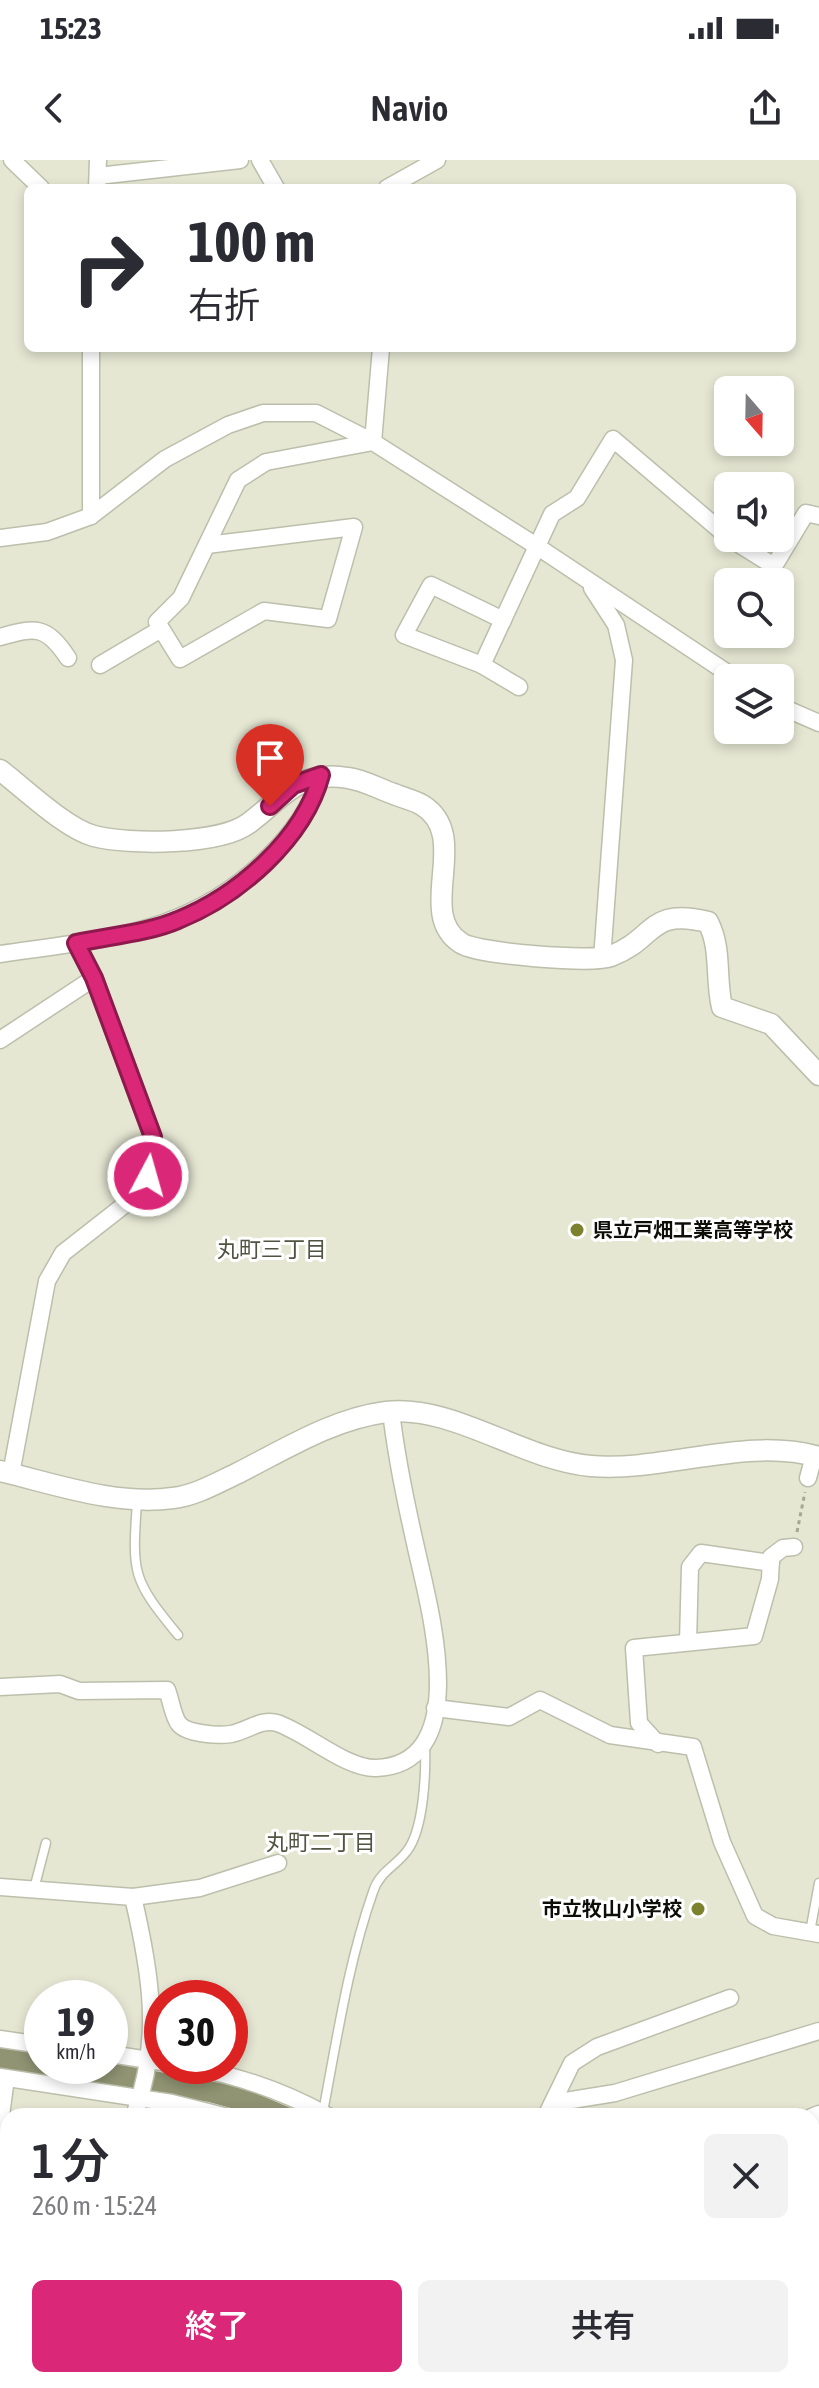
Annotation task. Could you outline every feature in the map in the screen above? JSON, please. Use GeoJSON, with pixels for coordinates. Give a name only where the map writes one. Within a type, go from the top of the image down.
{"type":"FeatureCollection","features":[{"type":"Feature","properties":{"kind":"street"},"geometry":{"type":"LineString","coordinates":[[12,160],[37,184]]}},
{"type":"Feature","properties":{"kind":"street"},"geometry":{"type":"LineString","coordinates":[[98,175],[240,160]]}},
{"type":"Feature","properties":{"kind":"street"},"geometry":{"type":"LineString","coordinates":[[260,160],[274,184]]}},
{"type":"Feature","properties":{"kind":"street"},"geometry":{"type":"LineString","coordinates":[[394,184],[437,160]]}},
{"type":"Feature","properties":{"kind":"street"},"geometry":{"type":"LineString","coordinates":[[91,352],[91,516]]}},
{"type":"Feature","properties":{"kind":"street"},"geometry":{"type":"LineString","coordinates":[[373,442],[381,352]]}},
{"type":"Feature","properties":{"kind":"street"},"geometry":{"type":"LineString","coordinates":[[0,538],[47,532],[91,516],[165,459],[228,425],[263,413],[316,413],[373,442],[714,664]]}},
{"type":"Feature","properties":{"kind":"street"},"geometry":{"type":"LineString","coordinates":[[482,665],[552,514],[577,498],[613,439],[714,526]]}},
{"type":"Feature","properties":{"kind":"street"},"geometry":{"type":"LineString","coordinates":[[207,545],[354,527],[328,619],[264,611],[180,659],[157,622],[181,598],[238,480],[266,462],[373,442]]}},
{"type":"Feature","properties":{"kind":"street"},"geometry":{"type":"LineString","coordinates":[[794,533],[806,513],[819,516]]}},
{"type":"Feature","properties":{"kind":"street"},"geometry":{"type":"LineString","coordinates":[[751,552],[774,566],[782,552]]}},
{"type":"Feature","properties":{"kind":"street"},"geometry":{"type":"LineString","coordinates":[[589,583],[616,625],[624,660],[602,959]]}},
{"type":"Feature","properties":{"kind":"street"},"geometry":{"type":"LineString","coordinates":[[503,620],[431,585],[404,635],[482,665],[519,687]]}},
{"type":"Feature","properties":{"kind":"street"},"geometry":{"type":"LineString","coordinates":[[0,637],[32,628],[54,638],[68,658]]}},
{"type":"Feature","properties":{"kind":"street"},"geometry":{"type":"LineString","coordinates":[[100,665],[161,629]]}},
{"type":"Feature","properties":{"kind":"street"},"geometry":{"type":"LineString","coordinates":[[794,712],[819,723]]}},
{"type":"Feature","properties":{"kind":"street"},"geometry":{"type":"LineString","coordinates":[[0,770],[76,827],[94,836],[131,840],[215,838],[246,826],[293,785],[321,775],[352,778],[424,806],[440,824],[445,844],[442,911],[449,930],[461,943],[505,952],[602,959],[615,955],[665,918],[683,916],[708,922],[717,939],[722,1007],[771,1024],[819,1075]]}},
{"type":"Feature","properties":{"kind":"street"},"geometry":{"type":"LineString","coordinates":[[0,954],[76,943],[177,921],[224,895],[253,874],[287,837],[315,798],[321,775]]}},
{"type":"Feature","properties":{"kind":"street"},"geometry":{"type":"LineString","coordinates":[[76,943],[94,978],[153,1137],[148,1176],[132,1199],[63,1253],[47,1281],[6,1472],[107,1496],[174,1498],[217,1483],[353,1417],[391,1411],[453,1420],[530,1453],[588,1465],[642,1468],[774,1448],[817,1456],[808,1478]]}},
{"type":"Feature","properties":{"kind":"street"},"geometry":{"type":"LineString","coordinates":[[0,1040],[94,978]]}},
{"type":"Feature","properties":{"kind":"street"},"geometry":{"type":"LineString","coordinates":[[0,1687],[60,1684],[79,1691],[167,1690],[177,1723],[186,1731],[229,1734],[269,1721],[294,1729],[361,1767],[378,1768],[406,1760],[425,1744],[435,1708],[439,1667],[431,1607],[397,1462],[391,1411]]}},
{"type":"Feature","properties":{"kind":"street"},"geometry":{"type":"LineString","coordinates":[[658,1744],[639,1723],[634,1648],[754,1636],[771,1557],[783,1548],[794,1547]]}},
{"type":"Feature","properties":{"kind":"street"},"geometry":{"type":"LineString","coordinates":[[688,1642],[690,1567],[701,1553],[771,1563]]}},
{"type":"Feature","properties":{"kind":"street"},"geometry":{"type":"LineString","coordinates":[[435,1708],[509,1717],[540,1700],[610,1735],[693,1747],[722,1842],[755,1916],[773,1926],[815,1933]]}},
{"type":"Feature","properties":{"kind":"street"},"geometry":{"type":"LineString","coordinates":[[0,1887],[133,1897],[200,1888],[278,1863]]}},
{"type":"Feature","properties":{"kind":"street"},"geometry":{"type":"LineString","coordinates":[[0,1876],[34,1889]]}},
{"type":"Feature","properties":{"kind":"street"},"geometry":{"type":"LineString","coordinates":[[133,1897],[151,1980]]}},
{"type":"Feature","properties":{"kind":"street"},"geometry":{"type":"LineString","coordinates":[[551,2108],[572,2063],[597,2047],[730,1998]]}},
{"type":"Feature","properties":{"kind":"street"},"geometry":{"type":"LineString","coordinates":[[558,2108],[819,2031]]}},
{"type":"Feature","properties":{"kind":"street"},"geometry":{"type":"LineString","coordinates":[[0,2039],[24,2042]]}},
{"type":"Feature","properties":{"kind":"street"},"geometry":{"type":"LineString","coordinates":[[1,2108],[3,2078],[141,2098],[187,2108]]}},
{"type":"Feature","properties":{"kind":"street"},"geometry":{"type":"LineString","coordinates":[[248,2083],[307,2108]]}},
{"type":"Feature","properties":{"kind":"street"},"geometry":{"type":"LineString","coordinates":[[137,2108],[147,2084]]}},
{"type":"Feature","properties":{"kind":"lane"},"geometry":{"type":"LineString","coordinates":[[138,1497],[133,1560],[145,1595],[178,1635]]}},
{"type":"Feature","properties":{"kind":"lane"},"geometry":{"type":"LineString","coordinates":[[325,2108],[351,1970],[374,1889],[389,1865],[408,1851],[427,1790],[425,1744]]}},
{"type":"Feature","properties":{"kind":"lane"},"geometry":{"type":"LineString","coordinates":[[34,1889],[46,1843]]}},
{"type":"Feature","properties":{"kind":"lane"},"geometry":{"type":"LineString","coordinates":[[815,1933],[819,1883]]}},
{"type":"Feature","properties":{"kind":"path"},"geometry":{"type":"LineString","coordinates":[[794,1547],[808,1478]]}},
{"type":"Feature","properties":{"kind":"shaded area"},"geometry":{"type":"Polygon","coordinates":[[[0,2047],[24,2050],[24,2072],[0,2068],[0,2047]]]}},
{"type":"Feature","properties":{"kind":"shaded area"},"geometry":{"type":"Polygon","coordinates":[[[128,2066],[144,2069],[144,2084],[226,2084],[242,2087],[291,2108],[231,2108],[98,2084],[128,2084],[128,2066]]]}},
{"type":"Feature","properties":{"kind":"place","name":"県立戸畑工業高等学校"},"geometry":{"type":"Point","coordinates":[577,1230]}},
{"type":"Feature","properties":{"kind":"place","name":"市立牧山小学校"},"geometry":{"type":"Point","coordinates":[698,1909]}},
{"type":"Feature","properties":{"kind":"district","name":"丸町三丁目"},"geometry":{"type":"Point","coordinates":[272,1249]}},
{"type":"Feature","properties":{"kind":"district","name":"丸町二丁目"},"geometry":{"type":"Point","coordinates":[321,1842]}},
{"type":"Feature","properties":{"kind":"route"},"geometry":{"type":"LineString","coordinates":[[148,1176],[153,1137],[94,978],[76,943],[177,921],[224,895],[253,874],[287,837],[315,798],[321,775],[293,785],[270,806]]}}]}
